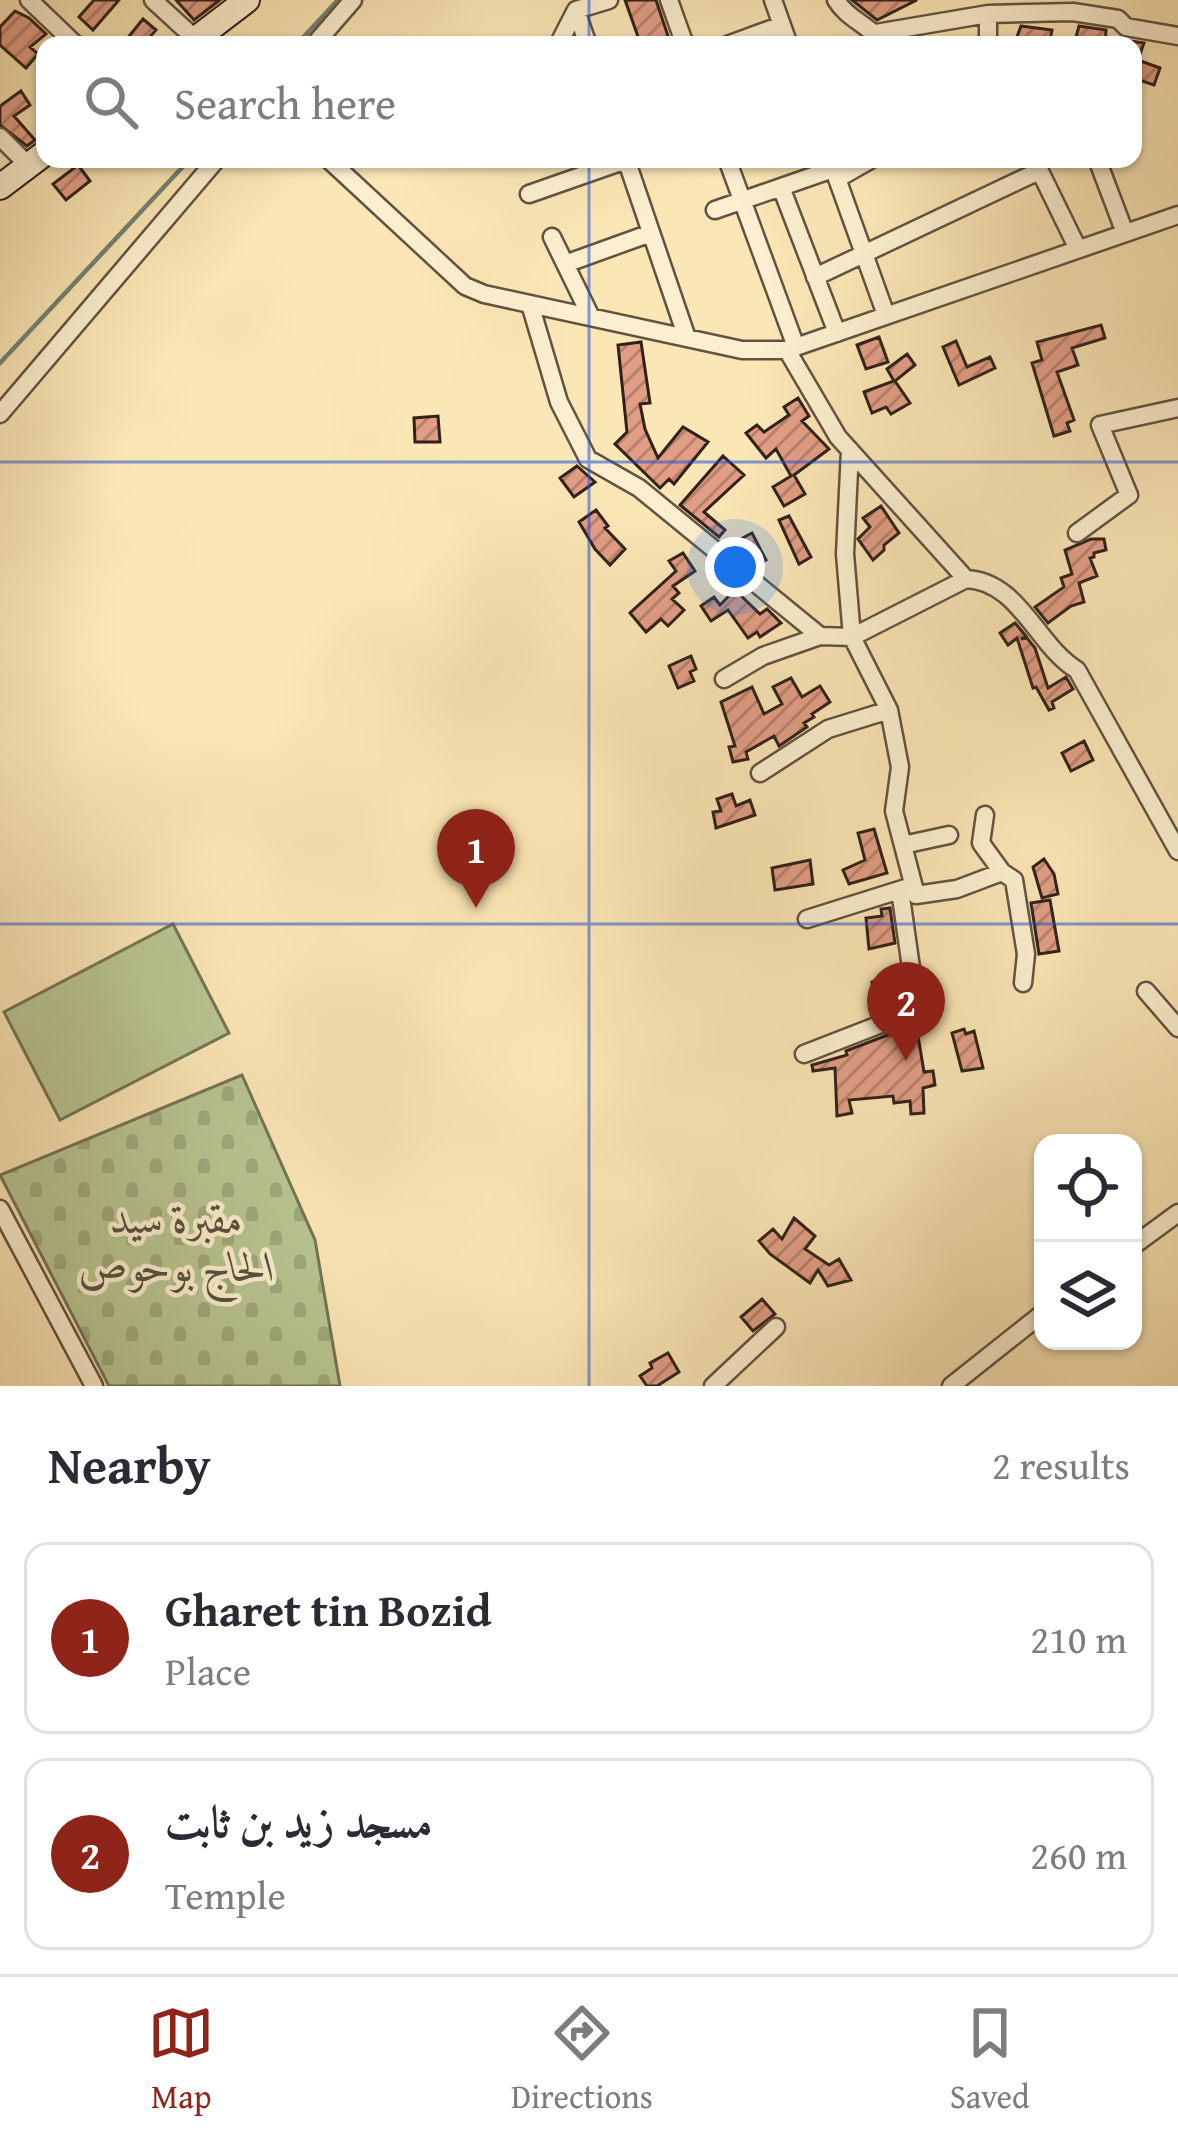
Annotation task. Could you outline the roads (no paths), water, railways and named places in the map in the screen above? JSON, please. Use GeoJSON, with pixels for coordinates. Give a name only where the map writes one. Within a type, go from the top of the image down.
{"type":"FeatureCollection","features":[{"type":"Feature","properties":{"kind":"street"},"geometry":{"type":"LineString","coordinates":[[29,0],[67,36]]}},
{"type":"Feature","properties":{"kind":"street"},"geometry":{"type":"LineString","coordinates":[[153,0],[188,36]]}},
{"type":"Feature","properties":{"kind":"street"},"geometry":{"type":"LineString","coordinates":[[203,36],[247,0]]}},
{"type":"Feature","properties":{"kind":"street"},"geometry":{"type":"LineString","coordinates":[[322,36],[353,0]]}},
{"type":"Feature","properties":{"kind":"street"},"geometry":{"type":"LineString","coordinates":[[563,36],[576,10],[609,0]]}},
{"type":"Feature","properties":{"kind":"street"},"geometry":{"type":"LineString","coordinates":[[669,0],[683,36]]}},
{"type":"Feature","properties":{"kind":"street"},"geometry":{"type":"LineString","coordinates":[[773,0],[786,36]]}},
{"type":"Feature","properties":{"kind":"street"},"geometry":{"type":"LineString","coordinates":[[836,0],[876,36]]}},
{"type":"Feature","properties":{"kind":"street"},"geometry":{"type":"LineString","coordinates":[[1116,0],[1123,30]]}},
{"type":"Feature","properties":{"kind":"street"},"geometry":{"type":"LineString","coordinates":[[576,10],[585,36]]}},
{"type":"Feature","properties":{"kind":"street"},"geometry":{"type":"LineString","coordinates":[[893,36],[988,14],[1072,12],[1123,30],[1178,35]]}},
{"type":"Feature","properties":{"kind":"street"},"geometry":{"type":"LineString","coordinates":[[988,14],[988,36]]}},
{"type":"Feature","properties":{"kind":"street"},"geometry":{"type":"LineString","coordinates":[[752,36],[782,25]]}},
{"type":"Feature","properties":{"kind":"street"},"geometry":{"type":"LineString","coordinates":[[0,137],[36,158]]}},
{"type":"Feature","properties":{"kind":"street"},"geometry":{"type":"LineString","coordinates":[[0,187],[36,160]]}},
{"type":"Feature","properties":{"kind":"street"},"geometry":{"type":"LineString","coordinates":[[0,414],[209,168]]}},
{"type":"Feature","properties":{"kind":"street"},"geometry":{"type":"LineString","coordinates":[[338,168],[465,286],[742,350],[792,349],[1178,215]]}},
{"type":"Feature","properties":{"kind":"street"},"geometry":{"type":"LineString","coordinates":[[529,194],[602,168]]}},
{"type":"Feature","properties":{"kind":"street"},"geometry":{"type":"LineString","coordinates":[[630,168],[687,338]]}},
{"type":"Feature","properties":{"kind":"street"},"geometry":{"type":"LineString","coordinates":[[730,168],[792,349],[838,437],[966,579]]}},
{"type":"Feature","properties":{"kind":"street"},"geometry":{"type":"LineString","coordinates":[[815,277],[1030,168]]}},
{"type":"Feature","properties":{"kind":"street"},"geometry":{"type":"LineString","coordinates":[[1038,168],[1078,249]]}},
{"type":"Feature","properties":{"kind":"street"},"geometry":{"type":"LineString","coordinates":[[1100,168],[1125,233]]}},
{"type":"Feature","properties":{"kind":"street"},"geometry":{"type":"LineString","coordinates":[[715,210],[833,169],[886,315]]}},
{"type":"Feature","properties":{"kind":"street"},"geometry":{"type":"LineString","coordinates":[[781,187],[837,333]]}},
{"type":"Feature","properties":{"kind":"street"},"geometry":{"type":"LineString","coordinates":[[565,264],[651,232]]}},
{"type":"Feature","properties":{"kind":"street"},"geometry":{"type":"LineString","coordinates":[[552,237],[591,317]]}},
{"type":"Feature","properties":{"kind":"street"},"geometry":{"type":"LineString","coordinates":[[530,304],[560,402],[588,459],[639,488],[820,636]]}},
{"type":"Feature","properties":{"kind":"street"},"geometry":{"type":"LineString","coordinates":[[1077,533],[1130,495],[1100,425],[1178,408]]}},
{"type":"Feature","properties":{"kind":"street"},"geometry":{"type":"LineString","coordinates":[[804,1054],[916,1010],[903,845],[894,811],[899,767],[889,710],[852,637],[844,554],[850,450]]}},
{"type":"Feature","properties":{"kind":"street"},"geometry":{"type":"LineString","coordinates":[[724,679],[763,656],[820,636],[852,637],[966,579],[977,580],[1013,599],[1059,659],[1077,670],[1178,850]]}},
{"type":"Feature","properties":{"kind":"street"},"geometry":{"type":"LineString","coordinates":[[760,773],[828,729],[889,710]]}},
{"type":"Feature","properties":{"kind":"street"},"geometry":{"type":"LineString","coordinates":[[985,814],[981,843],[1002,872],[1014,880],[1026,954],[1023,983]]}},
{"type":"Feature","properties":{"kind":"street"},"geometry":{"type":"LineString","coordinates":[[903,845],[949,835]]}},
{"type":"Feature","properties":{"kind":"street"},"geometry":{"type":"LineString","coordinates":[[907,888],[916,896],[957,889],[1002,872]]}},
{"type":"Feature","properties":{"kind":"street"},"geometry":{"type":"LineString","coordinates":[[807,919],[907,888]]}},
{"type":"Feature","properties":{"kind":"street"},"geometry":{"type":"LineString","coordinates":[[1146,991],[1178,1028]]}},
{"type":"Feature","properties":{"kind":"street"},"geometry":{"type":"LineString","coordinates":[[0,1209],[94,1386]]}},
{"type":"Feature","properties":{"kind":"street"},"geometry":{"type":"LineString","coordinates":[[1138,1242],[1178,1213]]}},
{"type":"Feature","properties":{"kind":"street"},"geometry":{"type":"LineString","coordinates":[[951,1386],[1034,1320]]}},
{"type":"Feature","properties":{"kind":"street"},"geometry":{"type":"LineString","coordinates":[[713,1386],[776,1328]]}},
{"type":"Feature","properties":{"kind":"waterway"},"geometry":{"type":"LineString","coordinates":[[304,36],[338,0]]}},
{"type":"Feature","properties":{"kind":"waterway"},"geometry":{"type":"LineString","coordinates":[[0,363],[182,168]]}},
{"type":"Feature","properties":{"kind":"place","name":"Gharet tin Bozid"},"geometry":{"type":"Point","coordinates":[476,908]}},
{"type":"Feature","properties":{"kind":"place","name":"مسجد زيد بن ثابت"},"geometry":{"type":"Point","coordinates":[906,1061]}},
{"type":"Feature","properties":{"kind":"park label","name":"مقبرة سيد الحاج بوحوص"},"geometry":{"type":"Point","coordinates":[177,1242]}}]}
